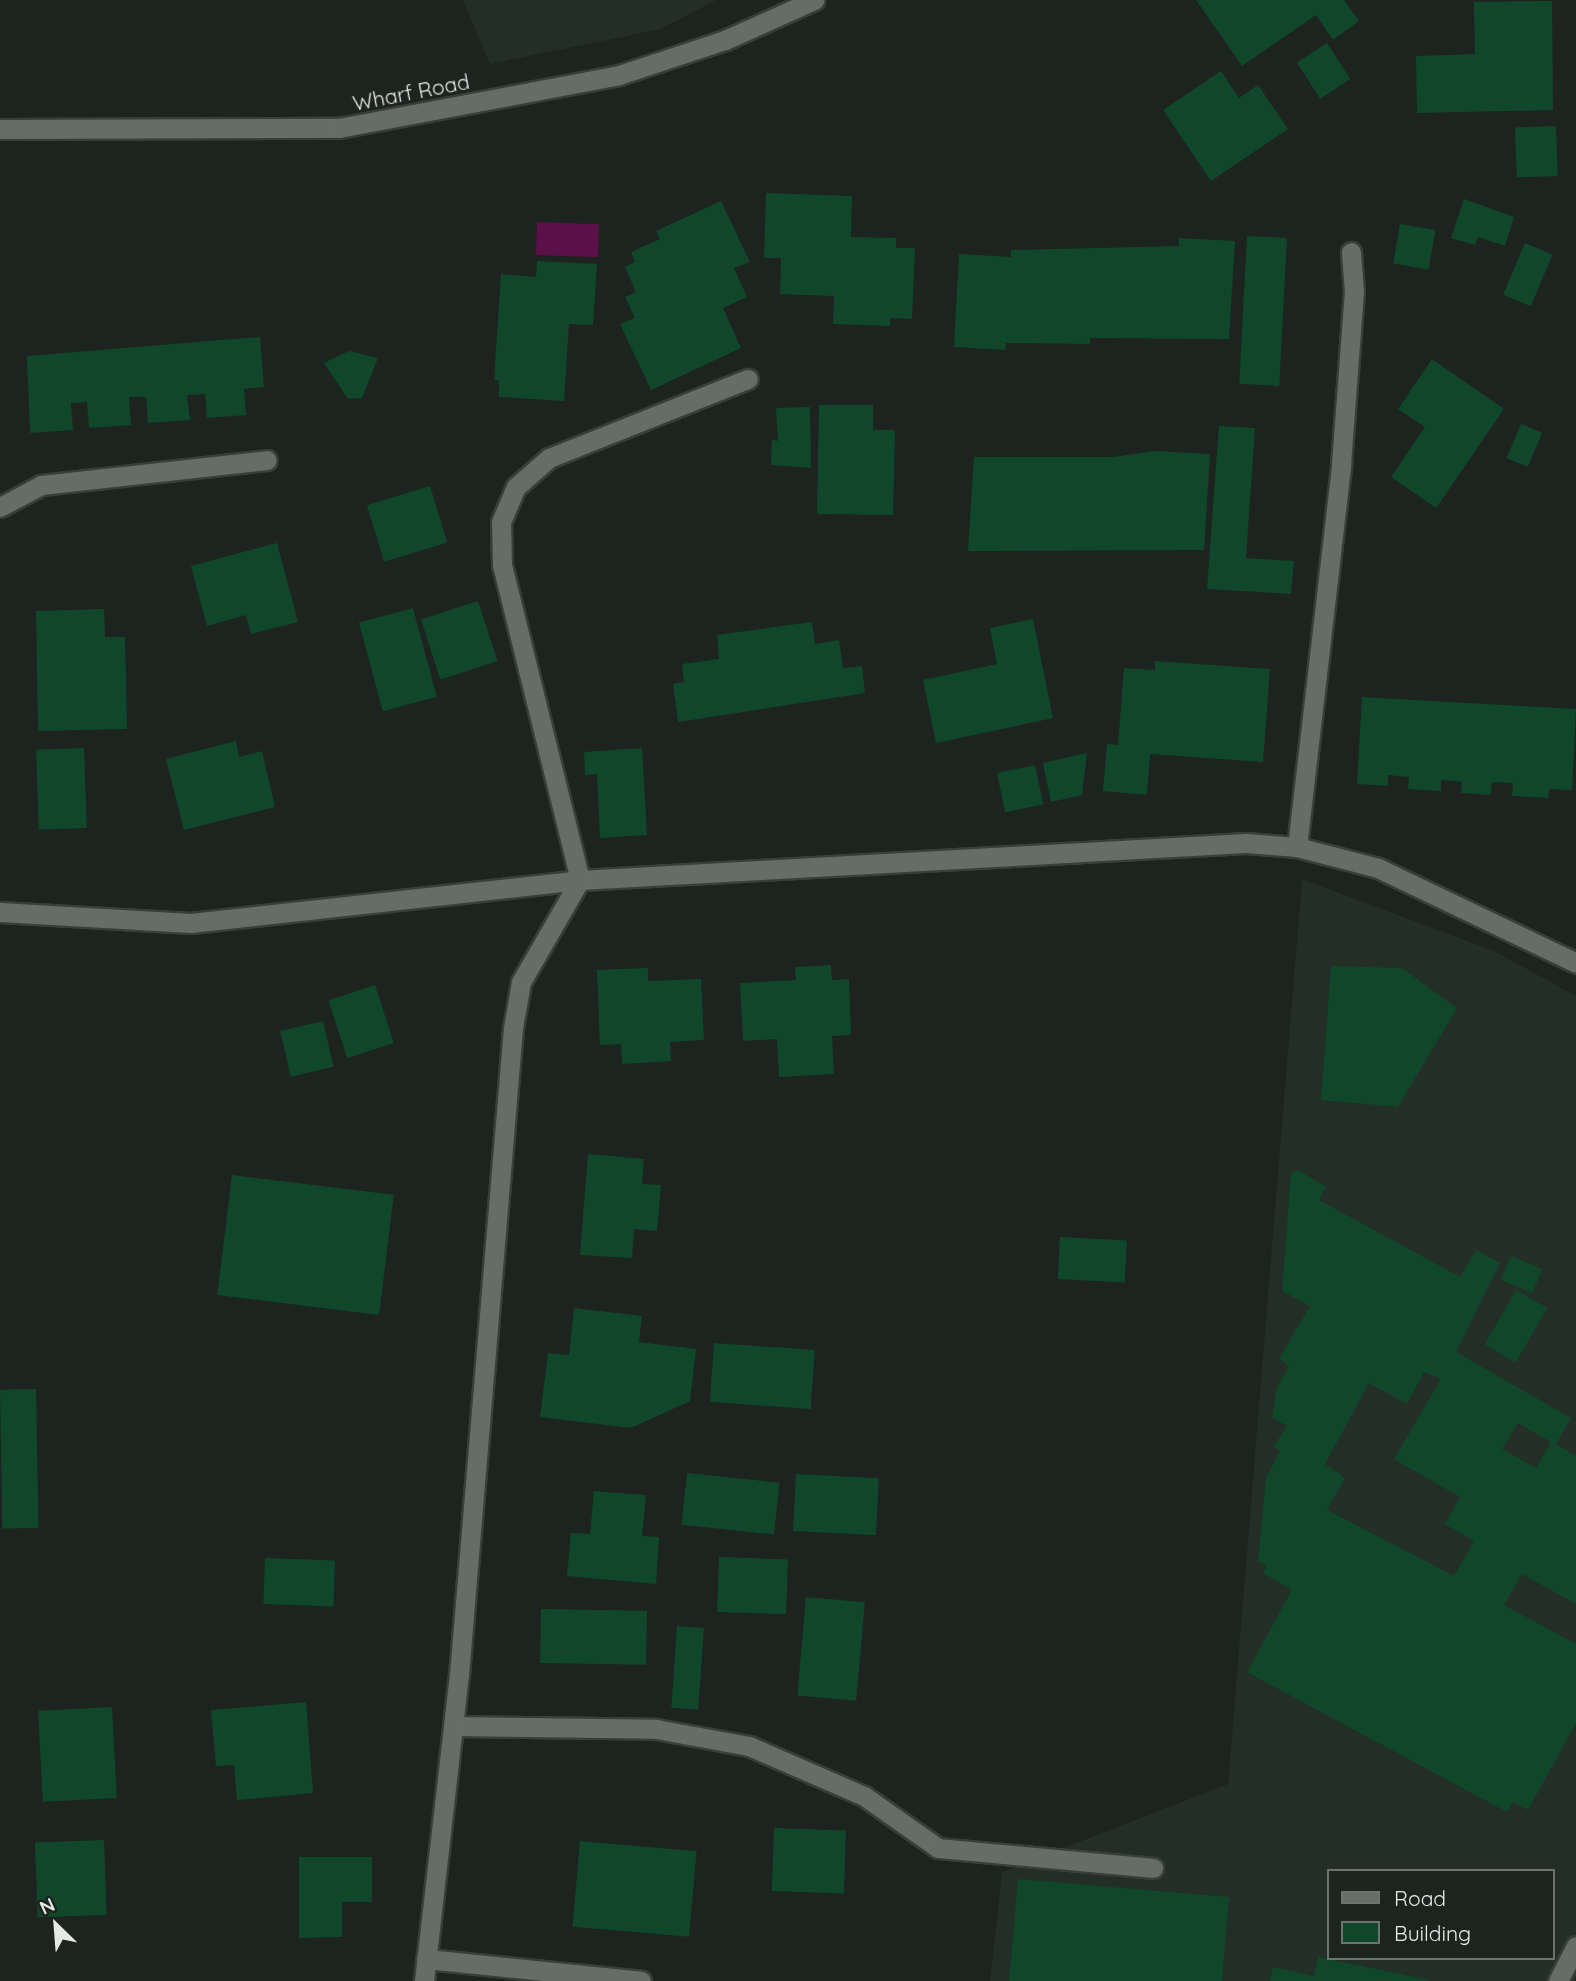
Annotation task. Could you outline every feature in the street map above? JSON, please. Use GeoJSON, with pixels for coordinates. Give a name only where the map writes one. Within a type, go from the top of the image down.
{"type":"FeatureCollection","features":[{"type":"Feature","properties":{"kind":"street","name":"Wharf Road"},"geometry":{"type":"LineString","coordinates":[[0,129],[339,128],[619,75],[725,40],[814,0]]}},
{"type":"Feature","properties":{"kind":"street"},"geometry":{"type":"LineString","coordinates":[[1297,847],[1341,464],[1354,292],[1351,252]]}},
{"type":"Feature","properties":{"kind":"street"},"geometry":{"type":"LineString","coordinates":[[424,1981],[453,1726],[513,1028],[521,982],[580,880],[502,565],[501,522],[516,487],[549,458],[748,379]]}},
{"type":"Feature","properties":{"kind":"street"},"geometry":{"type":"LineString","coordinates":[[0,507],[41,485],[267,460]]}},
{"type":"Feature","properties":{"kind":"street"},"geometry":{"type":"LineString","coordinates":[[0,912],[191,923],[580,880],[1246,843],[1297,847],[1378,867],[1576,964]]}},
{"type":"Feature","properties":{"kind":"street"},"geometry":{"type":"LineString","coordinates":[[453,1726],[656,1729],[749,1746],[864,1796],[938,1848],[1153,1868]]}},
{"type":"Feature","properties":{"kind":"street"},"geometry":{"type":"LineString","coordinates":[[1558,1981],[1576,1946]]}},
{"type":"Feature","properties":{"kind":"street"},"geometry":{"type":"LineString","coordinates":[[426,1959],[641,1981]]}},
{"type":"Feature","properties":{"kind":"shaded area"},"geometry":{"type":"Polygon","coordinates":[[[463,0],[716,0],[661,29],[490,64],[463,0]]]}},
{"type":"Feature","properties":{"kind":"shaded area"},"geometry":{"type":"Polygon","coordinates":[[[537,222],[599,224],[598,257],[536,255],[537,222]]]}},
{"type":"Feature","properties":{"kind":"shaded area"},"geometry":{"type":"Polygon","coordinates":[[[1302,879],[1494,951],[1576,996],[1576,1981],[990,1981],[1002,1872],[1228,1784],[1302,879]]]}},
{"type":"Feature","properties":{"kind":"building"},"geometry":{"type":"Polygon","coordinates":[[[1196,0],[1344,0],[1359,21],[1333,40],[1316,15],[1242,66],[1196,0]]]}},
{"type":"Feature","properties":{"kind":"building"},"geometry":{"type":"Polygon","coordinates":[[[1552,1],[1553,110],[1417,113],[1416,56],[1475,54],[1474,2],[1552,1]]]}},
{"type":"Feature","properties":{"kind":"building"},"geometry":{"type":"Polygon","coordinates":[[[1327,43],[1350,79],[1320,99],[1297,63],[1327,43]]]}},
{"type":"Feature","properties":{"kind":"building"},"geometry":{"type":"Polygon","coordinates":[[[1221,71],[1239,98],[1258,85],[1288,129],[1211,181],[1163,110],[1221,71]]]}},
{"type":"Feature","properties":{"kind":"building"},"geometry":{"type":"Polygon","coordinates":[[[1556,126],[1558,176],[1517,177],[1515,127],[1556,126]]]}},
{"type":"Feature","properties":{"kind":"building"},"geometry":{"type":"Polygon","coordinates":[[[766,193],[852,196],[851,237],[896,238],[896,248],[915,248],[912,319],[890,318],[890,326],[833,324],[834,296],[780,294],[781,258],[764,258],[766,193]]]}},
{"type":"Feature","properties":{"kind":"building"},"geometry":{"type":"Polygon","coordinates":[[[1464,199],[1514,217],[1505,246],[1478,237],[1475,245],[1451,238],[1464,199]]]}},
{"type":"Feature","properties":{"kind":"building"},"geometry":{"type":"Polygon","coordinates":[[[721,201],[750,262],[734,268],[747,297],[723,308],[741,348],[651,390],[620,324],[635,318],[625,297],[636,292],[625,267],[635,262],[631,252],[660,239],[656,231],[721,201]]]}},
{"type":"Feature","properties":{"kind":"building"},"geometry":{"type":"Polygon","coordinates":[[[1400,224],[1435,230],[1429,270],[1393,263],[1400,224]]]}},
{"type":"Feature","properties":{"kind":"building"},"geometry":{"type":"Polygon","coordinates":[[[1247,236],[1287,238],[1279,386],[1239,384],[1247,236]]]}},
{"type":"Feature","properties":{"kind":"building"},"geometry":{"type":"Polygon","coordinates":[[[1179,238],[1235,241],[1229,339],[1090,338],[1090,344],[1006,343],[1005,350],[954,347],[959,254],[1011,257],[1011,250],[1179,246],[1179,238]]]}},
{"type":"Feature","properties":{"kind":"building"},"geometry":{"type":"Polygon","coordinates":[[[1525,243],[1553,255],[1531,306],[1503,295],[1525,243]]]}},
{"type":"Feature","properties":{"kind":"building"},"geometry":{"type":"Polygon","coordinates":[[[537,261],[597,264],[593,325],[569,324],[564,401],[499,397],[499,380],[494,380],[501,274],[536,277],[537,261]]]}},
{"type":"Feature","properties":{"kind":"building"},"geometry":{"type":"Polygon","coordinates":[[[260,337],[264,387],[244,389],[246,415],[207,418],[205,394],[187,395],[190,420],[148,423],[146,397],[129,397],[131,425],[89,428],[87,402],[71,403],[73,430],[30,433],[27,356],[260,337]]]}},
{"type":"Feature","properties":{"kind":"building"},"geometry":{"type":"Polygon","coordinates":[[[349,351],[378,358],[362,398],[348,399],[324,363],[349,351]]]}},
{"type":"Feature","properties":{"kind":"building"},"geometry":{"type":"Polygon","coordinates":[[[1432,359],[1504,409],[1436,508],[1391,477],[1425,427],[1398,409],[1432,359]]]}},
{"type":"Feature","properties":{"kind":"building"},"geometry":{"type":"Polygon","coordinates":[[[819,405],[873,405],[873,430],[895,430],[893,515],[817,514],[819,405]]]}},
{"type":"Feature","properties":{"kind":"building"},"geometry":{"type":"Polygon","coordinates":[[[810,407],[811,468],[771,465],[772,440],[778,441],[776,408],[810,407]]]}},
{"type":"Feature","properties":{"kind":"building"},"geometry":{"type":"Polygon","coordinates":[[[1521,424],[1542,433],[1528,467],[1507,458],[1521,424]]]}},
{"type":"Feature","properties":{"kind":"building"},"geometry":{"type":"Polygon","coordinates":[[[1219,426],[1255,428],[1246,558],[1294,561],[1291,594],[1207,589],[1219,426]]]}},
{"type":"Feature","properties":{"kind":"building"},"geometry":{"type":"Polygon","coordinates":[[[1155,451],[1210,454],[1204,550],[968,551],[974,457],[1113,457],[1155,451]]]}},
{"type":"Feature","properties":{"kind":"building"},"geometry":{"type":"Polygon","coordinates":[[[430,486],[447,542],[384,562],[367,505],[430,486]]]}},
{"type":"Feature","properties":{"kind":"building"},"geometry":{"type":"Polygon","coordinates":[[[277,543],[298,622],[251,634],[246,615],[207,626],[191,566],[277,543]]]}},
{"type":"Feature","properties":{"kind":"building"},"geometry":{"type":"Polygon","coordinates":[[[478,601],[497,661],[440,679],[421,620],[478,601]]]}},
{"type":"Feature","properties":{"kind":"building"},"geometry":{"type":"Polygon","coordinates":[[[413,608],[437,697],[383,711],[359,622],[413,608]]]}},
{"type":"Feature","properties":{"kind":"building"},"geometry":{"type":"Polygon","coordinates":[[[104,609],[105,637],[125,637],[127,729],[38,731],[36,611],[104,609]]]}},
{"type":"Feature","properties":{"kind":"building"},"geometry":{"type":"Polygon","coordinates":[[[1033,619],[1053,718],[936,743],[923,680],[997,664],[990,628],[1033,619]]]}},
{"type":"Feature","properties":{"kind":"building"},"geometry":{"type":"Polygon","coordinates":[[[812,622],[815,644],[839,640],[843,668],[862,666],[865,693],[678,722],[673,684],[684,682],[682,664],[719,659],[717,635],[812,622]]]}},
{"type":"Feature","properties":{"kind":"building"},"geometry":{"type":"Polygon","coordinates":[[[1155,661],[1270,669],[1263,762],[1150,754],[1147,795],[1103,791],[1107,744],[1118,745],[1124,668],[1155,670],[1155,661]]]}},
{"type":"Feature","properties":{"kind":"building"},"geometry":{"type":"Polygon","coordinates":[[[1362,697],[1576,709],[1572,790],[1549,789],[1548,798],[1512,796],[1513,783],[1492,782],[1491,795],[1461,793],[1462,782],[1441,780],[1441,791],[1408,789],[1409,777],[1388,775],[1388,786],[1357,784],[1362,697]]]}},
{"type":"Feature","properties":{"kind":"building"},"geometry":{"type":"Polygon","coordinates":[[[236,741],[239,757],[262,751],[275,807],[184,830],[166,759],[236,741]]]}},
{"type":"Feature","properties":{"kind":"building"},"geometry":{"type":"Polygon","coordinates":[[[84,748],[87,828],[39,830],[36,750],[84,748]]]}},
{"type":"Feature","properties":{"kind":"building"},"geometry":{"type":"Polygon","coordinates":[[[642,748],[647,835],[600,838],[597,774],[585,775],[584,752],[642,748]]]}},
{"type":"Feature","properties":{"kind":"building"},"geometry":{"type":"Polygon","coordinates":[[[1087,753],[1082,795],[1051,802],[1043,763],[1087,753]]]}},
{"type":"Feature","properties":{"kind":"building"},"geometry":{"type":"Polygon","coordinates":[[[1035,765],[1043,804],[1005,812],[997,773],[1035,765]]]}},
{"type":"Feature","properties":{"kind":"building"},"geometry":{"type":"Polygon","coordinates":[[[831,965],[832,980],[849,979],[851,1035],[832,1036],[834,1074],[779,1077],[777,1039],[743,1041],[740,983],[796,980],[795,967],[831,965]]]}},
{"type":"Feature","properties":{"kind":"building"},"geometry":{"type":"Polygon","coordinates":[[[1331,966],[1402,968],[1457,1008],[1398,1107],[1321,1100],[1331,966]]]}},
{"type":"Feature","properties":{"kind":"building"},"geometry":{"type":"Polygon","coordinates":[[[648,968],[648,981],[701,979],[704,1040],[670,1042],[671,1061],[622,1064],[621,1044],[600,1045],[597,970],[648,968]]]}},
{"type":"Feature","properties":{"kind":"building"},"geometry":{"type":"Polygon","coordinates":[[[375,985],[394,1043],[347,1058],[328,1000],[375,985]]]}},
{"type":"Feature","properties":{"kind":"building"},"geometry":{"type":"Polygon","coordinates":[[[323,1021],[334,1067],[291,1077],[280,1031],[323,1021]]]}},
{"type":"Feature","properties":{"kind":"building"},"geometry":{"type":"Polygon","coordinates":[[[588,1154],[644,1159],[642,1184],[661,1185],[657,1231],[634,1229],[632,1258],[580,1255],[588,1154]]]}},
{"type":"Feature","properties":{"kind":"building"},"geometry":{"type":"Polygon","coordinates":[[[1298,1170],[1326,1187],[1319,1200],[1460,1277],[1476,1250],[1500,1263],[1456,1352],[1571,1418],[1556,1444],[1576,1456],[1576,1604],[1522,1574],[1504,1605],[1576,1644],[1576,1723],[1528,1810],[1513,1802],[1507,1812],[1247,1672],[1292,1590],[1263,1573],[1267,1565],[1258,1562],[1266,1478],[1280,1451],[1274,1446],[1287,1426],[1272,1417],[1277,1387],[1289,1366],[1279,1359],[1310,1306],[1282,1291],[1291,1174],[1298,1170]],[[1424,1372],[1407,1404],[1369,1383],[1325,1464],[1345,1478],[1327,1510],[1454,1576],[1474,1541],[1445,1524],[1460,1497],[1394,1459],[1441,1379],[1424,1372]],[[1518,1423],[1502,1449],[1536,1468],[1551,1442],[1518,1423]]]}},
{"type":"Feature","properties":{"kind":"building"},"geometry":{"type":"Polygon","coordinates":[[[232,1175],[394,1195],[379,1315],[217,1295],[232,1175]]]}},
{"type":"Feature","properties":{"kind":"building"},"geometry":{"type":"Polygon","coordinates":[[[1060,1237],[1127,1241],[1125,1282],[1058,1279],[1060,1237]]]}},
{"type":"Feature","properties":{"kind":"building"},"geometry":{"type":"Polygon","coordinates":[[[1511,1256],[1542,1269],[1532,1293],[1501,1280],[1511,1256]]]}},
{"type":"Feature","properties":{"kind":"building"},"geometry":{"type":"Polygon","coordinates":[[[1516,1290],[1547,1308],[1516,1363],[1484,1345],[1516,1290]]]}},
{"type":"Feature","properties":{"kind":"building"},"geometry":{"type":"Polygon","coordinates":[[[574,1308],[642,1316],[639,1342],[696,1349],[690,1401],[631,1428],[540,1417],[548,1353],[569,1355],[574,1308]]]}},
{"type":"Feature","properties":{"kind":"building"},"geometry":{"type":"Polygon","coordinates":[[[714,1343],[815,1350],[811,1409],[710,1402],[714,1343]]]}},
{"type":"Feature","properties":{"kind":"building"},"geometry":{"type":"Polygon","coordinates":[[[36,1389],[38,1528],[2,1529],[0,1390],[36,1389]]]}},
{"type":"Feature","properties":{"kind":"building"},"geometry":{"type":"Polygon","coordinates":[[[687,1473],[779,1483],[774,1534],[682,1525],[687,1473]]]}},
{"type":"Feature","properties":{"kind":"building"},"geometry":{"type":"Polygon","coordinates":[[[796,1474],[879,1478],[876,1535],[793,1531],[796,1474]]]}},
{"type":"Feature","properties":{"kind":"building"},"geometry":{"type":"Polygon","coordinates":[[[594,1491],[646,1495],[642,1536],[659,1537],[656,1584],[567,1576],[571,1533],[590,1534],[594,1491]]]}},
{"type":"Feature","properties":{"kind":"building"},"geometry":{"type":"Polygon","coordinates":[[[719,1557],[788,1559],[786,1614],[717,1612],[719,1557]]]}},
{"type":"Feature","properties":{"kind":"building"},"geometry":{"type":"Polygon","coordinates":[[[265,1558],[335,1560],[333,1606],[263,1604],[265,1558]]]}},
{"type":"Feature","properties":{"kind":"building"},"geometry":{"type":"Polygon","coordinates":[[[806,1597],[865,1602],[856,1701],[797,1696],[806,1597]]]}},
{"type":"Feature","properties":{"kind":"building"},"geometry":{"type":"Polygon","coordinates":[[[541,1609],[647,1611],[646,1665],[540,1663],[541,1609]]]}},
{"type":"Feature","properties":{"kind":"building"},"geometry":{"type":"Polygon","coordinates":[[[677,1626],[704,1628],[698,1710],[671,1708],[677,1626]]]}},
{"type":"Feature","properties":{"kind":"building"},"geometry":{"type":"Polygon","coordinates":[[[306,1702],[313,1793],[237,1800],[234,1765],[216,1766],[211,1710],[306,1702]]]}},
{"type":"Feature","properties":{"kind":"building"},"geometry":{"type":"Polygon","coordinates":[[[112,1707],[117,1798],[43,1802],[38,1711],[112,1707]]]}},
{"type":"Feature","properties":{"kind":"building"},"geometry":{"type":"Polygon","coordinates":[[[774,1828],[846,1831],[844,1893],[772,1891],[774,1828]]]}},
{"type":"Feature","properties":{"kind":"building"},"geometry":{"type":"Polygon","coordinates":[[[104,1840],[107,1915],[38,1917],[35,1842],[104,1840]]]}},
{"type":"Feature","properties":{"kind":"building"},"geometry":{"type":"Polygon","coordinates":[[[580,1841],[697,1851],[689,1937],[573,1927],[580,1841]]]}},
{"type":"Feature","properties":{"kind":"building"},"geometry":{"type":"Polygon","coordinates":[[[299,1857],[372,1857],[372,1902],[342,1902],[342,1937],[299,1938],[299,1857]]]}},
{"type":"Feature","properties":{"kind":"building"},"geometry":{"type":"Polygon","coordinates":[[[1018,1879],[1229,1897],[1222,1981],[1009,1981],[1018,1879]]]}},
{"type":"Feature","properties":{"kind":"building"},"geometry":{"type":"Polygon","coordinates":[[[1318,1957],[1429,1980],[1270,1981],[1273,1967],[1314,1976],[1318,1957]]]}}]}
